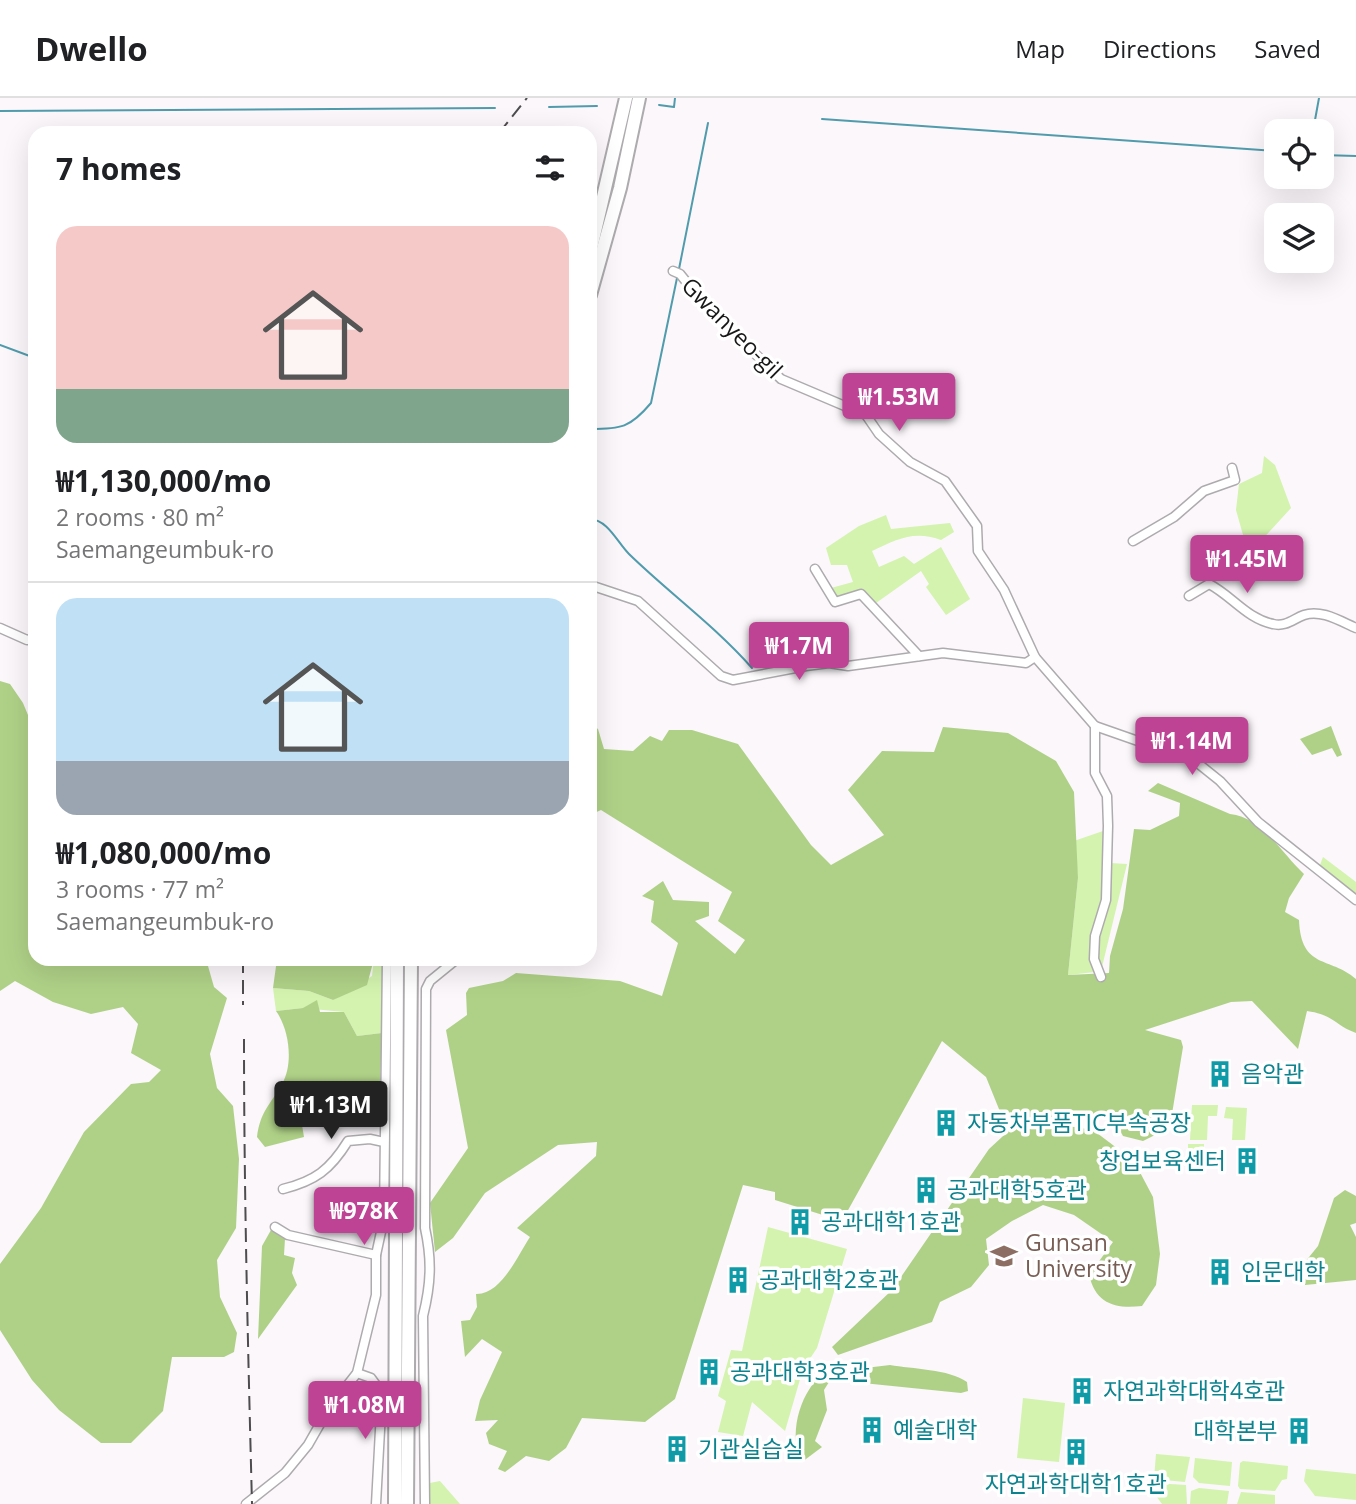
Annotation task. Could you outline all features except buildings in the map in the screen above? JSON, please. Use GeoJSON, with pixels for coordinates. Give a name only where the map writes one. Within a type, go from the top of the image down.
{"type":"FeatureCollection","features":[{"type":"Feature","properties":{"kind":"highway"},"geometry":{"type":"LineString","coordinates":[[597,223],[626,98]]}},
{"type":"Feature","properties":{"kind":"highway"},"geometry":{"type":"LineString","coordinates":[[597,270],[620,188],[639,98]]}},
{"type":"Feature","properties":{"kind":"highway"},"geometry":{"type":"LineString","coordinates":[[393,1504],[397,966]]}},
{"type":"Feature","properties":{"kind":"highway"},"geometry":{"type":"LineString","coordinates":[[407,1504],[411,966]]}},
{"type":"Feature","properties":{"kind":"street","name":"Gwanyeo-gil"},"geometry":{"type":"LineString","coordinates":[[676,272],[704,304],[781,379],[866,415],[879,434],[910,462],[945,481],[977,526],[978,551],[1004,590],[1035,657],[1095,726],[1195,761],[1220,781],[1258,822],[1356,900]]}},
{"type":"Feature","properties":{"kind":"street"},"geometry":{"type":"LineString","coordinates":[[1133,541],[1174,517],[1203,491],[1235,480],[1232,468]]}},
{"type":"Feature","properties":{"kind":"street"},"geometry":{"type":"LineString","coordinates":[[816,569],[835,602],[861,594],[919,656]]}},
{"type":"Feature","properties":{"kind":"street"},"geometry":{"type":"LineString","coordinates":[[1189,596],[1209,584],[1235,604],[1272,624],[1286,624],[1305,615],[1320,614],[1356,628]]}},
{"type":"Feature","properties":{"kind":"street"},"geometry":{"type":"LineString","coordinates":[[597,587],[638,601],[721,676],[733,680],[814,664],[848,666],[943,653],[1026,663],[1035,657]]}},
{"type":"Feature","properties":{"kind":"street"},"geometry":{"type":"LineString","coordinates":[[0,628],[28,640]]}},
{"type":"Feature","properties":{"kind":"street"},"geometry":{"type":"LineString","coordinates":[[1095,726],[1095,773],[1107,796],[1108,826],[1106,900],[1095,936],[1094,959],[1101,977]]}},
{"type":"Feature","properties":{"kind":"street"},"geometry":{"type":"LineString","coordinates":[[246,1504],[285,1473],[357,1373],[376,1295],[376,1255],[384,1219],[387,966]]}},
{"type":"Feature","properties":{"kind":"street"},"geometry":{"type":"LineString","coordinates":[[425,1504],[422,1330],[430,1289],[431,1259],[425,1228],[426,989],[430,981],[448,966]]}},
{"type":"Feature","properties":{"kind":"street"},"geometry":{"type":"LineString","coordinates":[[283,1189],[307,1183],[334,1162],[348,1142],[370,1139],[384,1143]]}},
{"type":"Feature","properties":{"kind":"street"},"geometry":{"type":"LineString","coordinates":[[275,1227],[297,1238],[317,1240],[376,1255]]}},
{"type":"Feature","properties":{"kind":"street"},"geometry":{"type":"LineString","coordinates":[[357,1373],[371,1378],[382,1394],[376,1504]]}},
{"type":"Feature","properties":{"kind":"green space"},"geometry":{"type":"Polygon","coordinates":[[[1264,456],[1275,465],[1291,508],[1259,543],[1245,542],[1236,510],[1239,484],[1262,473],[1264,456]]]}},
{"type":"Feature","properties":{"kind":"green space"},"geometry":{"type":"Polygon","coordinates":[[[886,515],[891,529],[950,523],[954,532],[941,540],[914,536],[872,551],[879,567],[904,556],[914,564],[941,547],[970,599],[946,615],[926,587],[929,584],[921,571],[876,603],[860,590],[836,599],[831,588],[853,582],[847,565],[831,565],[826,548],[859,526],[886,515]]]}},
{"type":"Feature","properties":{"kind":"green space"},"geometry":{"type":"Polygon","coordinates":[[[0,681],[10,684],[28,715],[28,966],[208,966],[214,987],[227,998],[210,1054],[217,1088],[233,1106],[239,1159],[236,1228],[217,1260],[220,1297],[237,1333],[234,1352],[224,1357],[172,1357],[163,1411],[131,1443],[101,1443],[59,1410],[32,1380],[0,1330],[0,1264],[41,1208],[84,1132],[131,1084],[149,1082],[161,1070],[131,1053],[138,1024],[123,1007],[91,1014],[53,1002],[15,981],[0,991],[0,681]]]}},
{"type":"Feature","properties":{"kind":"green space"},"geometry":{"type":"Polygon","coordinates":[[[1331,726],[1342,755],[1337,757],[1332,748],[1312,755],[1300,739],[1331,726]]]}},
{"type":"Feature","properties":{"kind":"green space"},"geometry":{"type":"Polygon","coordinates":[[[943,727],[1008,733],[1056,761],[1074,792],[1078,878],[1068,975],[1109,973],[1110,956],[1123,909],[1134,829],[1150,830],[1179,816],[1180,803],[1148,791],[1158,783],[1252,822],[1271,838],[1304,874],[1289,898],[1285,912],[1299,920],[1301,936],[1311,955],[1356,979],[1356,1033],[1323,1015],[1307,1011],[1298,1049],[1252,1001],[1231,1002],[1145,1030],[1181,1040],[1183,1047],[1171,1120],[1165,1130],[1143,1141],[1123,1136],[1111,1114],[1003,1119],[986,1077],[942,1041],[842,1221],[775,1200],[775,1192],[743,1185],[675,1399],[645,1422],[582,1418],[566,1448],[549,1461],[526,1456],[505,1472],[498,1469],[507,1451],[489,1444],[486,1433],[498,1420],[475,1421],[480,1400],[502,1352],[482,1339],[465,1357],[461,1321],[470,1320],[477,1307],[476,1294],[485,1293],[501,1281],[520,1254],[530,1237],[517,1228],[596,1156],[597,1142],[558,1145],[485,1193],[453,1238],[435,1252],[430,1203],[468,1148],[446,1030],[467,1015],[466,993],[469,988],[503,981],[516,973],[620,981],[662,996],[678,943],[651,922],[654,901],[642,896],[663,881],[673,900],[709,902],[709,916],[695,921],[735,954],[745,940],[718,921],[732,892],[601,810],[597,812],[597,728],[604,749],[633,751],[650,736],[662,741],[669,730],[692,730],[738,744],[811,845],[831,865],[884,835],[848,790],[882,751],[934,752],[943,727]]]}},
{"type":"Feature","properties":{"kind":"green space"},"geometry":{"type":"Polygon","coordinates":[[[1103,831],[1105,885],[1091,952],[1095,972],[1068,975],[1078,878],[1074,841],[1103,831]]]}},
{"type":"Feature","properties":{"kind":"green space"},"geometry":{"type":"Polygon","coordinates":[[[1323,857],[1356,882],[1356,894],[1320,865],[1323,857]]]}},
{"type":"Feature","properties":{"kind":"green space"},"geometry":{"type":"Polygon","coordinates":[[[1110,863],[1127,864],[1101,971],[1098,931],[1110,863]]]}},
{"type":"Feature","properties":{"kind":"green space"},"geometry":{"type":"Polygon","coordinates":[[[276,966],[372,966],[367,985],[333,1000],[309,991],[273,988],[276,966]]]}},
{"type":"Feature","properties":{"kind":"green space"},"geometry":{"type":"Polygon","coordinates":[[[373,966],[384,966],[382,1033],[357,1036],[344,1012],[303,1008],[276,1011],[273,988],[309,991],[333,1000],[372,976],[373,966]]]}},
{"type":"Feature","properties":{"kind":"green space"},"geometry":{"type":"Polygon","coordinates":[[[317,1000],[320,1012],[344,1012],[357,1036],[382,1033],[379,1108],[302,1125],[304,1137],[265,1147],[257,1137],[258,1128],[286,1076],[289,1056],[287,1036],[276,1011],[303,1008],[317,1000]]]}},
{"type":"Feature","properties":{"kind":"green space"},"geometry":{"type":"Polygon","coordinates":[[[1192,1105],[1218,1105],[1217,1116],[1208,1116],[1207,1140],[1190,1140],[1192,1105]]]}},
{"type":"Feature","properties":{"kind":"green space"},"geometry":{"type":"Polygon","coordinates":[[[1226,1107],[1247,1108],[1245,1140],[1232,1140],[1233,1119],[1224,1118],[1226,1107]]]}},
{"type":"Feature","properties":{"kind":"green space"},"geometry":{"type":"Polygon","coordinates":[[[1043,1122],[1093,1130],[1134,1161],[1153,1197],[1160,1254],[1156,1285],[1142,1306],[1115,1305],[1102,1298],[1092,1285],[1089,1275],[1113,1242],[1074,1215],[1043,1205],[1012,1221],[986,1239],[989,1265],[971,1287],[940,1302],[932,1322],[838,1355],[832,1347],[892,1290],[989,1149],[1015,1125],[1043,1122]]]}},
{"type":"Feature","properties":{"kind":"green space"},"geometry":{"type":"Polygon","coordinates":[[[1188,1144],[1204,1144],[1204,1163],[1210,1163],[1209,1168],[1194,1167],[1188,1155],[1188,1144]]]}},
{"type":"Feature","properties":{"kind":"green space"},"geometry":{"type":"Polygon","coordinates":[[[1345,1190],[1356,1196],[1356,1223],[1350,1225],[1356,1237],[1356,1280],[1305,1285],[1301,1267],[1318,1246],[1334,1198],[1345,1190]]]}},
{"type":"Feature","properties":{"kind":"green space"},"geometry":{"type":"Polygon","coordinates":[[[768,1227],[847,1249],[817,1348],[803,1369],[785,1431],[752,1402],[743,1436],[718,1432],[726,1401],[718,1396],[731,1350],[742,1351],[768,1227]]]}},
{"type":"Feature","properties":{"kind":"green space"},"geometry":{"type":"Polygon","coordinates":[[[271,1230],[285,1239],[284,1255],[295,1258],[292,1273],[297,1285],[258,1339],[262,1246],[271,1230]]]}},
{"type":"Feature","properties":{"kind":"green space"},"geometry":{"type":"Polygon","coordinates":[[[890,1365],[950,1374],[967,1382],[968,1391],[961,1393],[843,1381],[839,1376],[857,1369],[890,1365]]]}},
{"type":"Feature","properties":{"kind":"green space"},"geometry":{"type":"Polygon","coordinates":[[[820,1376],[829,1382],[824,1390],[827,1410],[815,1441],[822,1447],[802,1462],[796,1440],[798,1417],[806,1394],[820,1376]]]}},
{"type":"Feature","properties":{"kind":"green space"},"geometry":{"type":"Polygon","coordinates":[[[1023,1398],[1065,1403],[1059,1462],[1017,1458],[1023,1398]]]}},
{"type":"Feature","properties":{"kind":"green space"},"geometry":{"type":"Polygon","coordinates":[[[1156,1454],[1190,1457],[1185,1482],[1154,1479],[1156,1454]]]}},
{"type":"Feature","properties":{"kind":"green space"},"geometry":{"type":"Polygon","coordinates":[[[1195,1458],[1232,1462],[1230,1486],[1199,1483],[1193,1477],[1195,1458]]]}},
{"type":"Feature","properties":{"kind":"green space"},"geometry":{"type":"Polygon","coordinates":[[[1243,1461],[1288,1466],[1287,1479],[1282,1480],[1275,1491],[1240,1489],[1240,1463],[1243,1461]]]}},
{"type":"Feature","properties":{"kind":"green space"},"geometry":{"type":"Polygon","coordinates":[[[1306,1469],[1356,1474],[1356,1500],[1315,1496],[1304,1481],[1306,1469]]]}},
{"type":"Feature","properties":{"kind":"green space"},"geometry":{"type":"Polygon","coordinates":[[[440,1481],[460,1504],[429,1504],[430,1483],[440,1481]]]}},
{"type":"Feature","properties":{"kind":"green space"},"geometry":{"type":"Polygon","coordinates":[[[1154,1483],[1186,1485],[1187,1504],[1162,1504],[1154,1493],[1154,1483]]]}},
{"type":"Feature","properties":{"kind":"green space"},"geometry":{"type":"Polygon","coordinates":[[[1199,1488],[1229,1491],[1227,1504],[1190,1504],[1191,1491],[1199,1488]]]}},
{"type":"Feature","properties":{"kind":"green space"},"geometry":{"type":"Polygon","coordinates":[[[1241,1492],[1275,1495],[1275,1504],[1237,1504],[1241,1492]]]}},
{"type":"Feature","properties":{"kind":"waterway"},"geometry":{"type":"LineString","coordinates":[[659,105],[674,107],[675,98]]}},
{"type":"Feature","properties":{"kind":"waterway"},"geometry":{"type":"LineString","coordinates":[[1315,119],[1319,98]]}},
{"type":"Feature","properties":{"kind":"waterway"},"geometry":{"type":"LineString","coordinates":[[549,107],[597,106]]}},
{"type":"Feature","properties":{"kind":"waterway"},"geometry":{"type":"LineString","coordinates":[[0,111],[495,108]]}},
{"type":"Feature","properties":{"kind":"waterway"},"geometry":{"type":"LineString","coordinates":[[822,119],[1264,150]]}},
{"type":"Feature","properties":{"kind":"waterway"},"geometry":{"type":"LineString","coordinates":[[679,269],[708,123]]}},
{"type":"Feature","properties":{"kind":"waterway"},"geometry":{"type":"LineString","coordinates":[[1334,155],[1356,156]]}},
{"type":"Feature","properties":{"kind":"waterway"},"geometry":{"type":"LineString","coordinates":[[597,429],[617,427],[631,422],[651,403],[677,278]]}},
{"type":"Feature","properties":{"kind":"waterway"},"geometry":{"type":"LineString","coordinates":[[0,345],[28,355]]}},
{"type":"Feature","properties":{"kind":"waterway"},"geometry":{"type":"LineString","coordinates":[[597,520],[607,527],[629,554],[752,668]]}},
{"type":"Feature","properties":{"kind":"railway"},"geometry":{"type":"LineString","coordinates":[[505,126],[527,98]]}},
{"type":"Feature","properties":{"kind":"railway"},"geometry":{"type":"LineString","coordinates":[[243,966],[243,1005]]}},
{"type":"Feature","properties":{"kind":"railway"},"geometry":{"type":"LineString","coordinates":[[244,1039],[252,1504]]}},
{"type":"Feature","properties":{"kind":"place","name":"음악관"},"geometry":{"type":"Point","coordinates":[1220,1074]}},
{"type":"Feature","properties":{"kind":"place","name":"자동차부품TIC부속공장"},"geometry":{"type":"Point","coordinates":[946,1123]}},
{"type":"Feature","properties":{"kind":"place","name":"창업보육센터"},"geometry":{"type":"Point","coordinates":[1247,1161]}},
{"type":"Feature","properties":{"kind":"place","name":"공과대학5호관"},"geometry":{"type":"Point","coordinates":[926,1190]}},
{"type":"Feature","properties":{"kind":"place","name":"공과대학1호관"},"geometry":{"type":"Point","coordinates":[800,1222]}},
{"type":"Feature","properties":{"kind":"place","name":"Gunsan University"},"geometry":{"type":"Point","coordinates":[1004,1256]}},
{"type":"Feature","properties":{"kind":"place","name":"인문대학"},"geometry":{"type":"Point","coordinates":[1220,1272]}},
{"type":"Feature","properties":{"kind":"place","name":"공과대학2호관"},"geometry":{"type":"Point","coordinates":[738,1280]}},
{"type":"Feature","properties":{"kind":"place","name":"공과대학3호관"},"geometry":{"type":"Point","coordinates":[709,1372]}},
{"type":"Feature","properties":{"kind":"place","name":"자연과학대학4호관"},"geometry":{"type":"Point","coordinates":[1082,1391]}},
{"type":"Feature","properties":{"kind":"place","name":"예술대학"},"geometry":{"type":"Point","coordinates":[872,1430]}},
{"type":"Feature","properties":{"kind":"place","name":"대학본부"},"geometry":{"type":"Point","coordinates":[1299,1431]}},
{"type":"Feature","properties":{"kind":"place","name":"기관실습실"},"geometry":{"type":"Point","coordinates":[677,1449]}},
{"type":"Feature","properties":{"kind":"place","name":"자연과학대학1호관"},"geometry":{"type":"Point","coordinates":[1076,1452]}}]}
